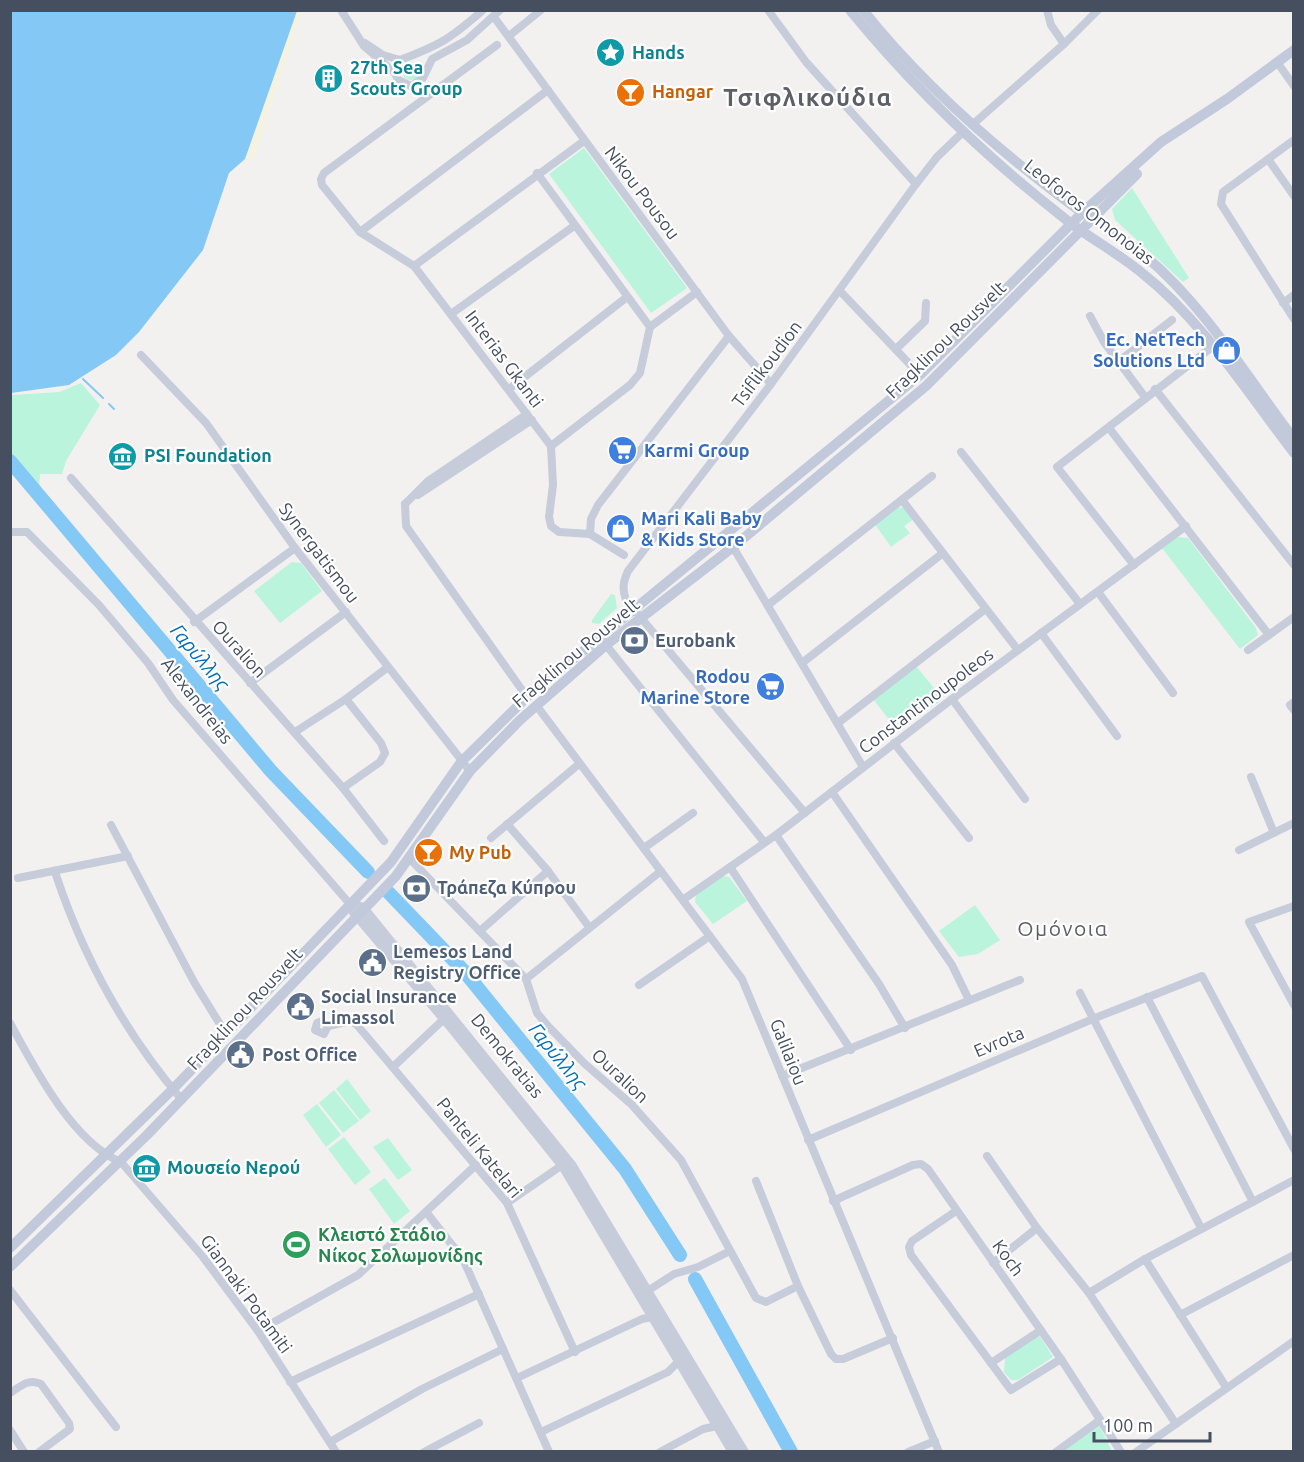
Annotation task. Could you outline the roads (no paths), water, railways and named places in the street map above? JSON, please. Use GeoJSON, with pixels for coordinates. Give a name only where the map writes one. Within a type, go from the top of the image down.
{"type":"FeatureCollection","features":[{"type":"Feature","properties":{"kind":"main road","name":"Leoforos Omonoias"},"geometry":{"type":"LineString","coordinates":[[850,10],[883,50],[1075,227],[1143,273],[1191,320],[1293,453]]}},
{"type":"Feature","properties":{"kind":"main road","name":"Leoforos Omonoias"},"geometry":{"type":"LineString","coordinates":[[863,10],[967,128],[1086,216],[1144,255],[1199,311],[1293,439]]}},
{"type":"Feature","properties":{"kind":"main road","name":"Fragklinou Rousvelt"},"geometry":{"type":"LineString","coordinates":[[10,1248],[173,1089],[391,862],[461,762],[526,697],[920,375],[1086,216],[1166,146],[1293,50]]}},
{"type":"Feature","properties":{"kind":"main road","name":"Fragklinou Rousvelt"},"geometry":{"type":"LineString","coordinates":[[10,1267],[121,1162],[182,1100],[410,859],[470,771],[536,705],[606,645],[733,547],[926,386],[1075,227]]}},
{"type":"Feature","properties":{"kind":"street"},"geometry":{"type":"LineString","coordinates":[[341,10],[371,54],[395,73],[398,80],[411,86],[423,78],[432,59],[458,46],[497,14]]}},
{"type":"Feature","properties":{"kind":"street"},"geometry":{"type":"LineString","coordinates":[[359,39],[383,55],[400,60],[423,53],[451,39],[483,10]]}},
{"type":"Feature","properties":{"kind":"street"},"geometry":{"type":"LineString","coordinates":[[509,36],[541,10]]}},
{"type":"Feature","properties":{"kind":"street"},"geometry":{"type":"LineString","coordinates":[[768,10],[806,62],[916,184]]}},
{"type":"Feature","properties":{"kind":"street"},"geometry":{"type":"LineString","coordinates":[[1047,10],[1051,25],[1064,44]]}},
{"type":"Feature","properties":{"kind":"street","name":"Tsiflikoudion"},"geometry":{"type":"LineString","coordinates":[[805,813],[633,609],[623,590],[627,571],[771,384],[937,157],[1064,44],[1098,10]]}},
{"type":"Feature","properties":{"kind":"street","name":"Nikou Pousou"},"geometry":{"type":"LineString","coordinates":[[497,14],[509,36],[584,141],[729,336],[771,384]]}},
{"type":"Feature","properties":{"kind":"street","name":"Interias Gkanti"},"geometry":{"type":"LineString","coordinates":[[497,45],[324,173],[321,178],[322,185],[360,232],[414,266],[551,446]]}},
{"type":"Feature","properties":{"kind":"street"},"geometry":{"type":"LineString","coordinates":[[409,57],[422,63],[425,70]]}},
{"type":"Feature","properties":{"kind":"street"},"geometry":{"type":"LineString","coordinates":[[395,73],[400,60]]}},
{"type":"Feature","properties":{"kind":"street"},"geometry":{"type":"LineString","coordinates":[[1277,62],[1293,86]]}},
{"type":"Feature","properties":{"kind":"street"},"geometry":{"type":"LineString","coordinates":[[360,232],[548,90]]}},
{"type":"Feature","properties":{"kind":"street"},"geometry":{"type":"LineString","coordinates":[[1293,140],[1222,192],[1221,204],[1293,319]]}},
{"type":"Feature","properties":{"kind":"street"},"geometry":{"type":"LineString","coordinates":[[414,266],[537,173],[584,141]]}},
{"type":"Feature","properties":{"kind":"street"},"geometry":{"type":"LineString","coordinates":[[1268,159],[1293,196]]}},
{"type":"Feature","properties":{"kind":"street"},"geometry":{"type":"LineString","coordinates":[[537,173],[650,327]]}},
{"type":"Feature","properties":{"kind":"street"},"geometry":{"type":"LineString","coordinates":[[451,314],[574,226]]}},
{"type":"Feature","properties":{"kind":"street"},"geometry":{"type":"LineString","coordinates":[[840,291],[920,375]]}},
{"type":"Feature","properties":{"kind":"street"},"geometry":{"type":"LineString","coordinates":[[624,555],[590,534],[559,532],[552,526],[549,517],[553,485],[551,446],[630,385],[640,373],[650,327],[697,292]]}},
{"type":"Feature","properties":{"kind":"street"},"geometry":{"type":"LineString","coordinates":[[1283,303],[1293,295]]}},
{"type":"Feature","properties":{"kind":"street"},"geometry":{"type":"LineString","coordinates":[[509,389],[627,297]]}},
{"type":"Feature","properties":{"kind":"street"},"geometry":{"type":"LineString","coordinates":[[896,350],[925,321],[926,303]]}},
{"type":"Feature","properties":{"kind":"street"},"geometry":{"type":"LineString","coordinates":[[1090,316],[1118,362],[1144,397]]}},
{"type":"Feature","properties":{"kind":"street"},"geometry":{"type":"LineString","coordinates":[[1118,362],[1172,320]]}},
{"type":"Feature","properties":{"kind":"street"},"geometry":{"type":"LineString","coordinates":[[590,534],[591,519],[598,505],[729,336]]}},
{"type":"Feature","properties":{"kind":"street"},"geometry":{"type":"LineString","coordinates":[[1134,565],[1057,467],[1144,397],[1212,347]]}},
{"type":"Feature","properties":{"kind":"street","name":"Synergatismou"},"geometry":{"type":"LineString","coordinates":[[141,356],[206,423],[295,548],[470,771]]}},
{"type":"Feature","properties":{"kind":"street"},"geometry":{"type":"LineString","coordinates":[[1155,389],[1293,565]]}},
{"type":"Feature","properties":{"kind":"street"},"geometry":{"type":"LineString","coordinates":[[526,697],[406,526],[405,504],[428,481],[529,417]]}},
{"type":"Feature","properties":{"kind":"street"},"geometry":{"type":"LineString","coordinates":[[1108,428],[1269,635]]}},
{"type":"Feature","properties":{"kind":"street"},"geometry":{"type":"LineString","coordinates":[[961,452],[1080,604]]}},
{"type":"Feature","properties":{"kind":"street"},"geometry":{"type":"LineString","coordinates":[[768,605],[932,476]]}},
{"type":"Feature","properties":{"kind":"street","name":"Ouralion"},"geometry":{"type":"LineString","coordinates":[[71,478],[194,622],[295,732],[384,841]]}},
{"type":"Feature","properties":{"kind":"street"},"geometry":{"type":"LineString","coordinates":[[902,500],[984,610],[1018,650]]}},
{"type":"Feature","properties":{"kind":"street","name":"Constantinoupoleos"},"geometry":{"type":"LineString","coordinates":[[684,899],[776,835],[952,699],[1186,526]]}},
{"type":"Feature","properties":{"kind":"street","name":"Alexandreias"},"geometry":{"type":"LineString","coordinates":[[11,532],[27,532],[99,605],[148,663],[173,700],[350,903]]}},
{"type":"Feature","properties":{"kind":"street"},"geometry":{"type":"LineString","coordinates":[[733,547],[863,767]]}},
{"type":"Feature","properties":{"kind":"street"},"geometry":{"type":"LineString","coordinates":[[194,622],[295,548]]}},
{"type":"Feature","properties":{"kind":"street"},"geometry":{"type":"LineString","coordinates":[[802,663],[943,553]]}},
{"type":"Feature","properties":{"kind":"street"},"geometry":{"type":"LineString","coordinates":[[1098,592],[1173,693]]}},
{"type":"Feature","properties":{"kind":"street"},"geometry":{"type":"LineString","coordinates":[[838,723],[984,610]]}},
{"type":"Feature","properties":{"kind":"street"},"geometry":{"type":"LineString","coordinates":[[250,683],[346,612]]}},
{"type":"Feature","properties":{"kind":"street"},"geometry":{"type":"LineString","coordinates":[[1248,650],[1293,617]]}},
{"type":"Feature","properties":{"kind":"street"},"geometry":{"type":"LineString","coordinates":[[1041,633],[1117,736]]}},
{"type":"Feature","properties":{"kind":"street"},"geometry":{"type":"LineString","coordinates":[[606,645],[764,842]]}},
{"type":"Feature","properties":{"kind":"street"},"geometry":{"type":"LineString","coordinates":[[295,732],[346,699],[388,667]]}},
{"type":"Feature","properties":{"kind":"street"},"geometry":{"type":"LineString","coordinates":[[343,788],[380,762],[385,753],[381,743],[346,699]]}},
{"type":"Feature","properties":{"kind":"street"},"geometry":{"type":"LineString","coordinates":[[952,699],[1025,799]]}},
{"type":"Feature","properties":{"kind":"street","name":"Galilaiou"},"geometry":{"type":"LineString","coordinates":[[536,705],[742,979],[939,1452]]}},
{"type":"Feature","properties":{"kind":"street"},"geometry":{"type":"LineString","coordinates":[[894,743],[969,838]]}},
{"type":"Feature","properties":{"kind":"street"},"geometry":{"type":"LineString","coordinates":[[491,838],[579,764]]}},
{"type":"Feature","properties":{"kind":"street"},"geometry":{"type":"LineString","coordinates":[[1251,777],[1274,833]]}},
{"type":"Feature","properties":{"kind":"street"},"geometry":{"type":"LineString","coordinates":[[832,792],[952,965],[969,1000]]}},
{"type":"Feature","properties":{"kind":"street"},"geometry":{"type":"LineString","coordinates":[[644,848],[693,813]]}},
{"type":"Feature","properties":{"kind":"street"},"geometry":{"type":"LineString","coordinates":[[1239,850],[1293,823]]}},
{"type":"Feature","properties":{"kind":"street"},"geometry":{"type":"LineString","coordinates":[[507,824],[548,871],[589,927]]}},
{"type":"Feature","properties":{"kind":"street"},"geometry":{"type":"LineString","coordinates":[[111,825],[194,982],[226,1034]]}},
{"type":"Feature","properties":{"kind":"street"},"geometry":{"type":"LineString","coordinates":[[776,835],[879,984],[905,1028]]}},
{"type":"Feature","properties":{"kind":"street"},"geometry":{"type":"LineString","coordinates":[[18,878],[128,856]]}},
{"type":"Feature","properties":{"kind":"street","name":"Ouralion"},"geometry":{"type":"LineString","coordinates":[[410,859],[526,978],[537,1012],[548,1026],[584,1063],[632,1105],[681,1160],[756,1298],[761,1302],[798,1286]]}},
{"type":"Feature","properties":{"kind":"street"},"geometry":{"type":"LineString","coordinates":[[730,867],[850,1050]]}},
{"type":"Feature","properties":{"kind":"street"},"geometry":{"type":"LineString","coordinates":[[480,932],[548,871]]}},
{"type":"Feature","properties":{"kind":"street"},"geometry":{"type":"LineString","coordinates":[[526,978],[661,871]]}},
{"type":"Feature","properties":{"kind":"street"},"geometry":{"type":"LineString","coordinates":[[56,872],[91,962],[148,1060],[182,1100]]}},
{"type":"Feature","properties":{"kind":"street","name":"Demokratias"},"geometry":{"type":"LineString","coordinates":[[350,903],[363,908],[567,1166],[649,1290],[744,1452]]}},
{"type":"Feature","properties":{"kind":"street","name":"Demokratias"},"geometry":{"type":"LineString","coordinates":[[350,903],[355,916],[446,1015]]}},
{"type":"Feature","properties":{"kind":"street"},"geometry":{"type":"LineString","coordinates":[[1293,906],[1249,922],[1293,1005]]}},
{"type":"Feature","properties":{"kind":"street"},"geometry":{"type":"LineString","coordinates":[[639,985],[711,936]]}},
{"type":"Feature","properties":{"kind":"street","name":"Evrota"},"geometry":{"type":"LineString","coordinates":[[808,1140],[1095,1018],[1202,976],[1293,1149]]}},
{"type":"Feature","properties":{"kind":"street"},"geometry":{"type":"LineString","coordinates":[[782,1076],[1020,980]]}},
{"type":"Feature","properties":{"kind":"street"},"geometry":{"type":"LineString","coordinates":[[1080,993],[1095,1018],[1201,1228]]}},
{"type":"Feature","properties":{"kind":"street"},"geometry":{"type":"LineString","coordinates":[[1147,997],[1253,1202]]}},
{"type":"Feature","properties":{"kind":"street"},"geometry":{"type":"LineString","coordinates":[[393,1067],[446,1015]]}},
{"type":"Feature","properties":{"kind":"street","name":"Panteli Katelari"},"geometry":{"type":"LineString","coordinates":[[328,1026],[354,1022],[507,1203],[575,1352]]}},
{"type":"Feature","properties":{"kind":"street"},"geometry":{"type":"LineString","coordinates":[[10,1023],[63,1108],[106,1156],[121,1162]]}},
{"type":"Feature","properties":{"kind":"street"},"geometry":{"type":"LineString","coordinates":[[987,1156],[1037,1227],[1089,1293],[1176,1424]]}},
{"type":"Feature","properties":{"kind":"street","name":"Giannaki Potamiti"},"geometry":{"type":"LineString","coordinates":[[121,1162],[196,1248],[258,1331],[336,1452]]}},
{"type":"Feature","properties":{"kind":"street","name":"Koch"},"geometry":{"type":"LineString","coordinates":[[833,1201],[921,1164],[928,1169],[1061,1359],[1121,1452]]}},
{"type":"Feature","properties":{"kind":"street"},"geometry":{"type":"LineString","coordinates":[[258,1331],[358,1275],[476,1165]]}},
{"type":"Feature","properties":{"kind":"street"},"geometry":{"type":"LineString","coordinates":[[507,1203],[567,1166]]}},
{"type":"Feature","properties":{"kind":"street","name":"Demokratias"},"geometry":{"type":"LineString","coordinates":[[567,1166],[647,1318],[679,1361],[733,1452]]}},
{"type":"Feature","properties":{"kind":"street"},"geometry":{"type":"LineString","coordinates":[[1089,1293],[1144,1259],[1293,1180]]}},
{"type":"Feature","properties":{"kind":"street"},"geometry":{"type":"LineString","coordinates":[[756,1181],[798,1286],[831,1354],[836,1359],[843,1359],[893,1338]]}},
{"type":"Feature","properties":{"kind":"street"},"geometry":{"type":"LineString","coordinates":[[956,1211],[912,1241],[909,1248],[911,1255],[1011,1390],[1061,1359]]}},
{"type":"Feature","properties":{"kind":"street"},"geometry":{"type":"LineString","coordinates":[[427,1213],[460,1252],[549,1452]]}},
{"type":"Feature","properties":{"kind":"street"},"geometry":{"type":"LineString","coordinates":[[993,1263],[1037,1227]]}},
{"type":"Feature","properties":{"kind":"street"},"geometry":{"type":"LineString","coordinates":[[649,1290],[674,1274],[698,1267],[730,1251]]}},
{"type":"Feature","properties":{"kind":"street"},"geometry":{"type":"LineString","coordinates":[[1180,1315],[1293,1255]]}},
{"type":"Feature","properties":{"kind":"street"},"geometry":{"type":"LineString","coordinates":[[1144,1259],[1226,1387]]}},
{"type":"Feature","properties":{"kind":"street"},"geometry":{"type":"LineString","coordinates":[[10,1290],[116,1427]]}},
{"type":"Feature","properties":{"kind":"street"},"geometry":{"type":"LineString","coordinates":[[290,1382],[479,1294]]}},
{"type":"Feature","properties":{"kind":"street"},"geometry":{"type":"LineString","coordinates":[[518,1378],[647,1318]]}},
{"type":"Feature","properties":{"kind":"street"},"geometry":{"type":"LineString","coordinates":[[991,1363],[1041,1330]]}},
{"type":"Feature","properties":{"kind":"street"},"geometry":{"type":"LineString","coordinates":[[1136,1452],[1293,1341]]}},
{"type":"Feature","properties":{"kind":"street"},"geometry":{"type":"LineString","coordinates":[[330,1442],[422,1389],[503,1349]]}},
{"type":"Feature","properties":{"kind":"street"},"geometry":{"type":"LineString","coordinates":[[541,1432],[668,1372],[679,1361]]}},
{"type":"Feature","properties":{"kind":"street"},"geometry":{"type":"LineString","coordinates":[[10,1393],[28,1382],[35,1381],[42,1384],[69,1423],[70,1429],[39,1452]]}},
{"type":"Feature","properties":{"kind":"street"},"geometry":{"type":"LineString","coordinates":[[1056,1452],[1100,1420]]}},
{"type":"Feature","properties":{"kind":"street"},"geometry":{"type":"LineString","coordinates":[[424,1452],[479,1423]]}},
{"type":"Feature","properties":{"kind":"street"},"geometry":{"type":"LineString","coordinates":[[660,1452],[703,1429],[717,1426]]}},
{"type":"Feature","properties":{"kind":"street"},"geometry":{"type":"LineString","coordinates":[[10,1430],[20,1450]]}},
{"type":"Feature","properties":{"kind":"street"},"geometry":{"type":"LineString","coordinates":[[908,1452],[934,1441]]}},
{"type":"Feature","properties":{"kind":"water"},"geometry":{"type":"Polygon","coordinates":[[[11,10],[297,11],[245,159],[229,173],[203,250],[139,332],[116,355],[69,385],[11,393],[11,10]]]}},
{"type":"Feature","properties":{"kind":"waterway"},"geometry":{"type":"LineString","coordinates":[[83,379],[103,398]]}},
{"type":"Feature","properties":{"kind":"waterway"},"geometry":{"type":"LineString","coordinates":[[109,404],[114,409]]}},
{"type":"Feature","properties":{"kind":"waterway","name":"Γαρύλλης"},"geometry":{"type":"LineString","coordinates":[[10,461],[271,771],[368,872]]}},
{"type":"Feature","properties":{"kind":"waterway","name":"Γαρύλλης"},"geometry":{"type":"LineString","coordinates":[[389,893],[464,971],[625,1169],[680,1255]]}},
{"type":"Feature","properties":{"kind":"waterway","name":"Γαρύλλης"},"geometry":{"type":"LineString","coordinates":[[695,1279],[791,1452]]}},
{"type":"Feature","properties":{"kind":"place","name":"Hands"},"geometry":{"type":"Point","coordinates":[611,53]}},
{"type":"Feature","properties":{"kind":"place","name":"27th Sea Scouts Group"},"geometry":{"type":"Point","coordinates":[329,78]}},
{"type":"Feature","properties":{"kind":"place","name":"Hangar"},"geometry":{"type":"Point","coordinates":[631,92]}},
{"type":"Feature","properties":{"kind":"place","name":"Ec. NetTech Solutions Ltd"},"geometry":{"type":"Point","coordinates":[1226,350]}},
{"type":"Feature","properties":{"kind":"place","name":"Karmi Group"},"geometry":{"type":"Point","coordinates":[623,451]}},
{"type":"Feature","properties":{"kind":"place","name":"PSI Foundation"},"geometry":{"type":"Point","coordinates":[123,456]}},
{"type":"Feature","properties":{"kind":"place","name":"Mari Kali Baby & Kids Store"},"geometry":{"type":"Point","coordinates":[620,529]}},
{"type":"Feature","properties":{"kind":"place","name":"Eurobank"},"geometry":{"type":"Point","coordinates":[634,641]}},
{"type":"Feature","properties":{"kind":"place","name":"Rodou Marine Store"},"geometry":{"type":"Point","coordinates":[771,687]}},
{"type":"Feature","properties":{"kind":"place","name":"My Pub"},"geometry":{"type":"Point","coordinates":[428,853]}},
{"type":"Feature","properties":{"kind":"place","name":"Τράπεζα Κύπρου"},"geometry":{"type":"Point","coordinates":[416,888]}},
{"type":"Feature","properties":{"kind":"place","name":"Lemesos Land Registry Office"},"geometry":{"type":"Point","coordinates":[372,962]}},
{"type":"Feature","properties":{"kind":"place","name":"Social Insurance Limassol"},"geometry":{"type":"Point","coordinates":[300,1007]}},
{"type":"Feature","properties":{"kind":"place","name":"Post Office"},"geometry":{"type":"Point","coordinates":[241,1055]}},
{"type":"Feature","properties":{"kind":"place","name":"Μουσείο Νερού"},"geometry":{"type":"Point","coordinates":[146,1168]}},
{"type":"Feature","properties":{"kind":"place","name":"Κλειστό Στάδιο Νίκος Σολωμονίδης"},"geometry":{"type":"Point","coordinates":[297,1245]}},
{"type":"Feature","properties":{"kind":"district","name":"Τσιφλικούδια"},"geometry":{"type":"Point","coordinates":[808,98]}},
{"type":"Feature","properties":{"kind":"district","name":"Ομόνοια"},"geometry":{"type":"Point","coordinates":[1063,929]}}]}
